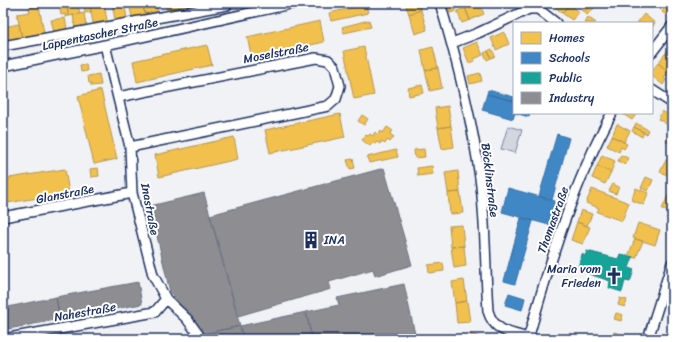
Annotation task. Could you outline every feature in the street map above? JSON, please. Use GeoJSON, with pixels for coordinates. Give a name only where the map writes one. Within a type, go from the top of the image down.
{"type":"FeatureCollection","features":[{"type":"Feature","properties":{"kind":"street","name":"Lappentascher Straße"},"geometry":{"type":"LineString","coordinates":[[3,66],[295,3]]}},
{"type":"Feature","properties":{"kind":"street","name":"Böcklinstraße"},"geometry":{"type":"LineString","coordinates":[[440,3],[452,43],[467,106],[480,178],[488,311],[490,320],[495,326],[504,331],[529,338]]}},
{"type":"Feature","properties":{"kind":"street","name":"Lappentascher Straße"},"geometry":{"type":"LineString","coordinates":[[3,46],[227,4]]}},
{"type":"Feature","properties":{"kind":"street"},"geometry":{"type":"LineString","coordinates":[[227,4],[230,18]]}},
{"type":"Feature","properties":{"kind":"street"},"geometry":{"type":"LineString","coordinates":[[452,43],[478,33],[529,8],[540,6],[555,22]]}},
{"type":"Feature","properties":{"kind":"street"},"geometry":{"type":"LineString","coordinates":[[653,51],[672,26]]}},
{"type":"Feature","properties":{"kind":"street","name":"Inastraße"},"geometry":{"type":"LineString","coordinates":[[105,45],[130,147],[132,193],[153,276],[166,299],[187,319],[200,339]]}},
{"type":"Feature","properties":{"kind":"street","name":"Moselstraße"},"geometry":{"type":"LineString","coordinates":[[118,97],[316,58],[328,60],[336,67],[340,86],[336,99],[328,106],[130,147]]}},
{"type":"Feature","properties":{"kind":"street"},"geometry":{"type":"LineString","coordinates":[[653,91],[672,103]]}},
{"type":"Feature","properties":{"kind":"street","name":"Thomastraße"},"geometry":{"type":"LineString","coordinates":[[529,338],[565,218],[596,145],[612,114]]}},
{"type":"Feature","properties":{"kind":"street","name":"Glanstraße"},"geometry":{"type":"LineString","coordinates":[[3,217],[132,193]]}},
{"type":"Feature","properties":{"kind":"street"},"geometry":{"type":"LineString","coordinates":[[648,339],[671,269]]}},
{"type":"Feature","properties":{"kind":"street","name":"Nahestraße"},"geometry":{"type":"LineString","coordinates":[[3,339],[155,312],[166,299]]}},
{"type":"Feature","properties":{"kind":"shaded area"},"geometry":{"type":"Polygon","coordinates":[[[508,126],[522,130],[515,153],[501,149],[508,126]]]}},
{"type":"Feature","properties":{"kind":"building: Homes"},"geometry":{"type":"Polygon","coordinates":[[[84,3],[93,3],[93,5],[90,6],[91,12],[85,13],[84,3]]]}},
{"type":"Feature","properties":{"kind":"building: Homes"},"geometry":{"type":"Polygon","coordinates":[[[104,3],[107,21],[93,23],[90,6],[104,3]]]}},
{"type":"Feature","properties":{"kind":"building: Homes"},"geometry":{"type":"Polygon","coordinates":[[[112,3],[124,3],[127,18],[115,20],[112,3]]]}},
{"type":"Feature","properties":{"kind":"building: Homes"},"geometry":{"type":"Polygon","coordinates":[[[129,3],[142,3],[145,14],[132,17],[129,3]]]}},
{"type":"Feature","properties":{"kind":"building: Homes"},"geometry":{"type":"Polygon","coordinates":[[[142,3],[156,3],[158,11],[145,14],[142,3]]]}},
{"type":"Feature","properties":{"kind":"building: Homes"},"geometry":{"type":"Polygon","coordinates":[[[165,3],[178,3],[179,7],[167,10],[165,3]]]}},
{"type":"Feature","properties":{"kind":"building: Homes"},"geometry":{"type":"Polygon","coordinates":[[[178,3],[191,3],[191,5],[179,7],[178,3]]]}},
{"type":"Feature","properties":{"kind":"building: Homes"},"geometry":{"type":"Polygon","coordinates":[[[405,3],[418,3],[421,10],[409,14],[405,3]]]}},
{"type":"Feature","properties":{"kind":"building: Homes"},"geometry":{"type":"Polygon","coordinates":[[[479,3],[484,14],[470,20],[465,8],[479,3]]]}},
{"type":"Feature","properties":{"kind":"building: Homes"},"geometry":{"type":"Polygon","coordinates":[[[497,3],[505,3],[499,7],[497,3]]]}},
{"type":"Feature","properties":{"kind":"building: Homes"},"geometry":{"type":"Polygon","coordinates":[[[637,3],[646,3],[643,7],[637,3]]]}},
{"type":"Feature","properties":{"kind":"building: Homes"},"geometry":{"type":"Polygon","coordinates":[[[663,3],[672,3],[672,4],[669,8],[663,3]]]}},
{"type":"Feature","properties":{"kind":"building: Homes"},"geometry":{"type":"Polygon","coordinates":[[[552,4],[570,4],[562,13],[552,4]]]}},
{"type":"Feature","properties":{"kind":"building: Homes"},"geometry":{"type":"Polygon","coordinates":[[[570,4],[579,12],[572,20],[562,13],[570,4]]]}},
{"type":"Feature","properties":{"kind":"building: Homes"},"geometry":{"type":"Polygon","coordinates":[[[78,5],[80,14],[69,16],[67,7],[78,5]]]}},
{"type":"Feature","properties":{"kind":"building: Homes"},"geometry":{"type":"Polygon","coordinates":[[[366,5],[368,13],[331,21],[329,13],[366,5]]]}},
{"type":"Feature","properties":{"kind":"building: Homes"},"geometry":{"type":"Polygon","coordinates":[[[453,5],[456,11],[450,13],[448,7],[453,5]]]}},
{"type":"Feature","properties":{"kind":"building: Homes"},"geometry":{"type":"Polygon","coordinates":[[[586,5],[589,7],[584,12],[581,10],[586,5]]]}},
{"type":"Feature","properties":{"kind":"building: Homes"},"geometry":{"type":"Polygon","coordinates":[[[591,5],[594,8],[587,15],[584,12],[591,5]]]}},
{"type":"Feature","properties":{"kind":"building: Homes"},"geometry":{"type":"Polygon","coordinates":[[[39,6],[44,33],[22,38],[17,14],[30,12],[29,8],[39,6]]]}},
{"type":"Feature","properties":{"kind":"building: Homes"},"geometry":{"type":"Polygon","coordinates":[[[67,7],[69,16],[65,17],[65,14],[61,15],[60,8],[67,7]]]}},
{"type":"Feature","properties":{"kind":"building: Homes"},"geometry":{"type":"Polygon","coordinates":[[[465,8],[470,20],[462,23],[457,11],[465,8]]]}},
{"type":"Feature","properties":{"kind":"building: Homes"},"geometry":{"type":"Polygon","coordinates":[[[664,8],[669,11],[667,15],[662,12],[664,8]]]}},
{"type":"Feature","properties":{"kind":"building: Homes"},"geometry":{"type":"Polygon","coordinates":[[[421,10],[427,30],[415,34],[409,14],[421,10]]]}},
{"type":"Feature","properties":{"kind":"building: Homes"},"geometry":{"type":"Polygon","coordinates":[[[84,13],[86,26],[75,28],[73,15],[84,13]]]}},
{"type":"Feature","properties":{"kind":"building: Homes"},"geometry":{"type":"Polygon","coordinates":[[[644,14],[655,23],[653,26],[653,22],[638,22],[644,14]]]}},
{"type":"Feature","properties":{"kind":"building: Homes"},"geometry":{"type":"Polygon","coordinates":[[[588,17],[595,22],[585,22],[588,17]]]}},
{"type":"Feature","properties":{"kind":"building: Homes"},"geometry":{"type":"Polygon","coordinates":[[[65,18],[67,29],[54,32],[51,20],[65,18]]]}},
{"type":"Feature","properties":{"kind":"building: Homes"},"geometry":{"type":"Polygon","coordinates":[[[369,20],[371,27],[344,33],[342,27],[369,20]]]}},
{"type":"Feature","properties":{"kind":"building: Homes"},"geometry":{"type":"Polygon","coordinates":[[[320,21],[324,42],[252,58],[247,37],[320,21]]]}},
{"type":"Feature","properties":{"kind":"building: Homes"},"geometry":{"type":"Polygon","coordinates":[[[19,24],[22,38],[6,41],[4,27],[19,24]]]}},
{"type":"Feature","properties":{"kind":"building: Homes"},"geometry":{"type":"Polygon","coordinates":[[[504,32],[509,44],[496,50],[491,38],[504,32]]]}},
{"type":"Feature","properties":{"kind":"building: Homes"},"geometry":{"type":"Polygon","coordinates":[[[477,42],[483,55],[469,63],[463,48],[477,42]]]}},
{"type":"Feature","properties":{"kind":"building: Homes"},"geometry":{"type":"Polygon","coordinates":[[[207,45],[212,65],[137,82],[133,61],[207,45]]]}},
{"type":"Feature","properties":{"kind":"building: Homes"},"geometry":{"type":"Polygon","coordinates":[[[672,45],[672,59],[665,54],[672,45]]]}},
{"type":"Feature","properties":{"kind":"building: Homes"},"geometry":{"type":"Polygon","coordinates":[[[364,47],[374,95],[354,99],[344,51],[364,47]]]}},
{"type":"Feature","properties":{"kind":"building: Homes"},"geometry":{"type":"Polygon","coordinates":[[[433,47],[438,68],[425,70],[421,50],[433,47]]]}},
{"type":"Feature","properties":{"kind":"building: Homes"},"geometry":{"type":"Polygon","coordinates":[[[492,49],[495,56],[491,58],[488,51],[492,49]]]}},
{"type":"Feature","properties":{"kind":"building: Homes"},"geometry":{"type":"Polygon","coordinates":[[[488,51],[491,58],[487,60],[484,53],[488,51]]]}},
{"type":"Feature","properties":{"kind":"building: Homes"},"geometry":{"type":"Polygon","coordinates":[[[665,54],[672,59],[672,68],[669,72],[658,63],[665,54]]]}},
{"type":"Feature","properties":{"kind":"building: Homes"},"geometry":{"type":"Polygon","coordinates":[[[658,63],[669,72],[664,78],[666,80],[663,85],[653,77],[653,70],[658,63]]]}},
{"type":"Feature","properties":{"kind":"building: Homes"},"geometry":{"type":"Polygon","coordinates":[[[86,64],[87,71],[81,72],[80,65],[86,64]]]}},
{"type":"Feature","properties":{"kind":"building: Homes"},"geometry":{"type":"Polygon","coordinates":[[[438,68],[442,88],[430,91],[425,70],[438,68]]]}},
{"type":"Feature","properties":{"kind":"building: Homes"},"geometry":{"type":"Polygon","coordinates":[[[480,73],[482,81],[470,84],[468,76],[480,73]]]}},
{"type":"Feature","properties":{"kind":"building: Homes"},"geometry":{"type":"Polygon","coordinates":[[[99,74],[101,85],[91,86],[88,76],[99,74]]]}},
{"type":"Feature","properties":{"kind":"building: Homes"},"geometry":{"type":"Polygon","coordinates":[[[422,85],[424,93],[409,96],[408,88],[422,85]]]}},
{"type":"Feature","properties":{"kind":"building: Homes"},"geometry":{"type":"Polygon","coordinates":[[[101,90],[117,159],[94,164],[78,96],[101,90]]]}},
{"type":"Feature","properties":{"kind":"building: Homes"},"geometry":{"type":"Polygon","coordinates":[[[448,106],[451,126],[438,128],[435,108],[448,106]]]}},
{"type":"Feature","properties":{"kind":"building: Homes"},"geometry":{"type":"Polygon","coordinates":[[[662,111],[672,117],[668,125],[658,119],[662,111]]]}},
{"type":"Feature","properties":{"kind":"building: Homes"},"geometry":{"type":"Polygon","coordinates":[[[340,114],[345,137],[270,153],[265,130],[340,114]]]}},
{"type":"Feature","properties":{"kind":"building: Homes"},"geometry":{"type":"Polygon","coordinates":[[[623,114],[636,114],[632,120],[623,114]]]}},
{"type":"Feature","properties":{"kind":"building: Homes"},"geometry":{"type":"Polygon","coordinates":[[[362,115],[368,119],[364,125],[358,121],[362,115]]]}},
{"type":"Feature","properties":{"kind":"building: Homes"},"geometry":{"type":"Polygon","coordinates":[[[636,123],[648,130],[646,134],[634,127],[636,123]]]}},
{"type":"Feature","properties":{"kind":"building: Homes"},"geometry":{"type":"Polygon","coordinates":[[[617,124],[630,131],[624,142],[612,136],[617,124]]]}},
{"type":"Feature","properties":{"kind":"building: Homes"},"geometry":{"type":"Polygon","coordinates":[[[451,126],[454,147],[442,149],[438,128],[451,126]]]}},
{"type":"Feature","properties":{"kind":"building: Homes"},"geometry":{"type":"Polygon","coordinates":[[[387,127],[393,131],[390,134],[394,137],[390,142],[387,140],[385,144],[381,141],[380,144],[377,142],[375,144],[372,143],[370,146],[362,140],[366,135],[368,136],[370,134],[373,136],[375,132],[378,135],[381,131],[383,133],[387,127]]]}},
{"type":"Feature","properties":{"kind":"building: Homes"},"geometry":{"type":"Polygon","coordinates":[[[634,127],[644,132],[642,137],[632,131],[634,127]]]}},
{"type":"Feature","properties":{"kind":"building: Homes"},"geometry":{"type":"Polygon","coordinates":[[[612,136],[627,144],[624,149],[621,147],[619,152],[607,146],[612,136]]]}},
{"type":"Feature","properties":{"kind":"building: Homes"},"geometry":{"type":"Polygon","coordinates":[[[234,137],[238,159],[159,177],[155,155],[234,137]]]}},
{"type":"Feature","properties":{"kind":"building: Homes"},"geometry":{"type":"Polygon","coordinates":[[[669,137],[672,139],[672,145],[666,141],[669,137]]]}},
{"type":"Feature","properties":{"kind":"building: Homes"},"geometry":{"type":"Polygon","coordinates":[[[424,149],[425,157],[415,158],[414,150],[424,149]]]}},
{"type":"Feature","properties":{"kind":"building: Homes"},"geometry":{"type":"Polygon","coordinates":[[[396,150],[398,157],[369,163],[367,157],[396,150]]]}},
{"type":"Feature","properties":{"kind":"building: Homes"},"geometry":{"type":"Polygon","coordinates":[[[602,155],[615,161],[611,172],[597,166],[602,155]]]}},
{"type":"Feature","properties":{"kind":"building: Homes"},"geometry":{"type":"Polygon","coordinates":[[[621,155],[628,158],[625,165],[618,161],[621,155]]]}},
{"type":"Feature","properties":{"kind":"building: Homes"},"geometry":{"type":"Polygon","coordinates":[[[353,159],[355,168],[350,169],[347,160],[353,159]]]}},
{"type":"Feature","properties":{"kind":"building: Homes"},"geometry":{"type":"Polygon","coordinates":[[[666,160],[672,163],[672,173],[670,176],[660,172],[666,160]]]}},
{"type":"Feature","properties":{"kind":"building: Homes"},"geometry":{"type":"Polygon","coordinates":[[[432,166],[433,174],[418,176],[417,168],[432,166]]]}},
{"type":"Feature","properties":{"kind":"building: Homes"},"geometry":{"type":"Polygon","coordinates":[[[597,166],[611,172],[605,184],[592,178],[597,166]]]}},
{"type":"Feature","properties":{"kind":"building: Homes"},"geometry":{"type":"Polygon","coordinates":[[[98,168],[99,176],[91,177],[90,169],[98,168]]]}},
{"type":"Feature","properties":{"kind":"building: Homes"},"geometry":{"type":"Polygon","coordinates":[[[65,169],[69,193],[7,203],[3,179],[65,169]]]}},
{"type":"Feature","properties":{"kind":"building: Homes"},"geometry":{"type":"Polygon","coordinates":[[[458,171],[460,192],[448,193],[445,173],[458,171]]]}},
{"type":"Feature","properties":{"kind":"building: Homes"},"geometry":{"type":"Polygon","coordinates":[[[646,177],[653,180],[648,191],[641,188],[646,177]]]}},
{"type":"Feature","properties":{"kind":"building: Homes"},"geometry":{"type":"Polygon","coordinates":[[[613,184],[619,187],[616,194],[609,191],[613,184]]]}},
{"type":"Feature","properties":{"kind":"building: Homes"},"geometry":{"type":"Polygon","coordinates":[[[672,187],[672,201],[667,198],[672,187]]]}},
{"type":"Feature","properties":{"kind":"building: Homes"},"geometry":{"type":"Polygon","coordinates":[[[636,188],[648,193],[644,205],[631,200],[636,188]]]}},
{"type":"Feature","properties":{"kind":"building: Homes"},"geometry":{"type":"Polygon","coordinates":[[[592,189],[629,203],[622,221],[597,212],[599,208],[586,203],[592,189]]]}},
{"type":"Feature","properties":{"kind":"building: Homes"},"geometry":{"type":"Polygon","coordinates":[[[460,192],[463,213],[450,214],[448,193],[460,192]]]}},
{"type":"Feature","properties":{"kind":"building: Homes"},"geometry":{"type":"Polygon","coordinates":[[[667,198],[672,201],[672,214],[662,209],[667,198]]]}},
{"type":"Feature","properties":{"kind":"building: Homes"},"geometry":{"type":"Polygon","coordinates":[[[581,210],[592,214],[587,226],[577,222],[581,210]]]}},
{"type":"Feature","properties":{"kind":"building: Homes"},"geometry":{"type":"Polygon","coordinates":[[[577,222],[590,227],[583,244],[571,240],[577,222]]]}},
{"type":"Feature","properties":{"kind":"building: Homes"},"geometry":{"type":"Polygon","coordinates":[[[638,223],[660,230],[655,245],[633,238],[638,223]]]}},
{"type":"Feature","properties":{"kind":"building: Homes"},"geometry":{"type":"Polygon","coordinates":[[[462,225],[464,246],[451,247],[449,226],[462,225]]]}},
{"type":"Feature","properties":{"kind":"building: Homes"},"geometry":{"type":"Polygon","coordinates":[[[635,239],[643,241],[636,258],[628,256],[635,239]]]}},
{"type":"Feature","properties":{"kind":"building: Homes"},"geometry":{"type":"Polygon","coordinates":[[[464,246],[466,266],[454,268],[451,247],[464,246]]]}},
{"type":"Feature","properties":{"kind":"building: Homes"},"geometry":{"type":"Polygon","coordinates":[[[443,263],[444,271],[429,273],[428,265],[443,263]]]}},
{"type":"Feature","properties":{"kind":"building: Homes"},"geometry":{"type":"Polygon","coordinates":[[[464,280],[467,301],[455,303],[452,282],[464,280]]]}},
{"type":"Feature","properties":{"kind":"building: Homes"},"geometry":{"type":"Polygon","coordinates":[[[620,298],[627,300],[625,307],[618,305],[620,298]]]}},
{"type":"Feature","properties":{"kind":"building: Homes"},"geometry":{"type":"Polygon","coordinates":[[[467,301],[470,322],[457,323],[455,303],[467,301]]]}},
{"type":"Feature","properties":{"kind":"building: Homes"},"geometry":{"type":"Polygon","coordinates":[[[616,313],[623,315],[621,321],[614,319],[616,313]]]}},
{"type":"Feature","properties":{"kind":"building: Homes"},"geometry":{"type":"Polygon","coordinates":[[[614,332],[627,336],[626,339],[612,339],[614,332]]]}},
{"type":"Feature","properties":{"kind":"building: Homes"},"geometry":{"type":"Polygon","coordinates":[[[471,334],[486,339],[469,339],[471,334]]]}},
{"type":"Feature","properties":{"kind":"building: Schools"},"geometry":{"type":"Polygon","coordinates":[[[488,90],[513,97],[513,101],[487,94],[488,90]]]}},
{"type":"Feature","properties":{"kind":"building: Schools"},"geometry":{"type":"Polygon","coordinates":[[[487,94],[513,101],[513,114],[515,114],[513,119],[482,110],[487,94]]]}},
{"type":"Feature","properties":{"kind":"building: Schools"},"geometry":{"type":"Polygon","coordinates":[[[518,114],[530,114],[529,117],[518,114]]]}},
{"type":"Feature","properties":{"kind":"building: Schools"},"geometry":{"type":"Polygon","coordinates":[[[557,134],[569,138],[552,200],[539,196],[557,134]]]}},
{"type":"Feature","properties":{"kind":"building: Schools"},"geometry":{"type":"Polygon","coordinates":[[[508,188],[555,201],[549,225],[502,212],[508,188]]]}},
{"type":"Feature","properties":{"kind":"building: Schools"},"geometry":{"type":"Polygon","coordinates":[[[521,218],[533,221],[515,284],[504,281],[521,218]]]}},
{"type":"Feature","properties":{"kind":"building: Schools"},"geometry":{"type":"Polygon","coordinates":[[[509,293],[525,298],[522,310],[505,305],[509,293]]]}},
{"type":"Feature","properties":{"kind":"building: Public","name":"Maria vom Frieden"},"geometry":{"type":"Polygon","coordinates":[[[587,251],[618,259],[620,254],[633,257],[629,268],[634,270],[630,282],[625,281],[622,292],[609,288],[610,281],[580,271],[581,268],[578,267],[582,254],[585,256],[587,251]]]}},
{"type":"Feature","properties":{"kind":"building: Industry","name":"INA"},"geometry":{"type":"Polygon","coordinates":[[[384,168],[412,265],[375,276],[373,269],[329,282],[331,289],[238,316],[210,215],[384,168]]]}},
{"type":"Feature","properties":{"kind":"building: Industry"},"geometry":{"type":"Polygon","coordinates":[[[204,193],[240,326],[203,334],[170,292],[150,206],[204,193]]]}},
{"type":"Feature","properties":{"kind":"building: Industry"},"geometry":{"type":"Polygon","coordinates":[[[138,282],[142,304],[60,319],[56,297],[138,282]]]}},
{"type":"Feature","properties":{"kind":"building: Industry"},"geometry":{"type":"Polygon","coordinates":[[[404,284],[416,339],[312,339],[306,312],[339,305],[337,298],[404,284]]]}},
{"type":"Feature","properties":{"kind":"building: Industry"},"geometry":{"type":"Polygon","coordinates":[[[56,297],[60,319],[3,330],[3,308],[56,297]]]}},
{"type":"Feature","properties":{"kind":"building: Industry"},"geometry":{"type":"Polygon","coordinates":[[[306,312],[312,339],[243,339],[240,326],[306,312]]]}},
{"type":"Feature","properties":{"kind":"building: Industry"},"geometry":{"type":"Polygon","coordinates":[[[240,326],[243,339],[205,339],[203,334],[240,326]]]}},
{"type":"Feature","properties":{"kind":"building: Industry"},"geometry":{"type":"Polygon","coordinates":[[[154,336],[154,339],[137,339],[154,336]]]}},
{"type":"Feature","properties":{"kind":"place","name":"INA"},"geometry":{"type":"Point","coordinates":[311,240]}},
{"type":"Feature","properties":{"kind":"place","name":"Maria vom Frieden"},"geometry":{"type":"Point","coordinates":[614,276]}}]}
